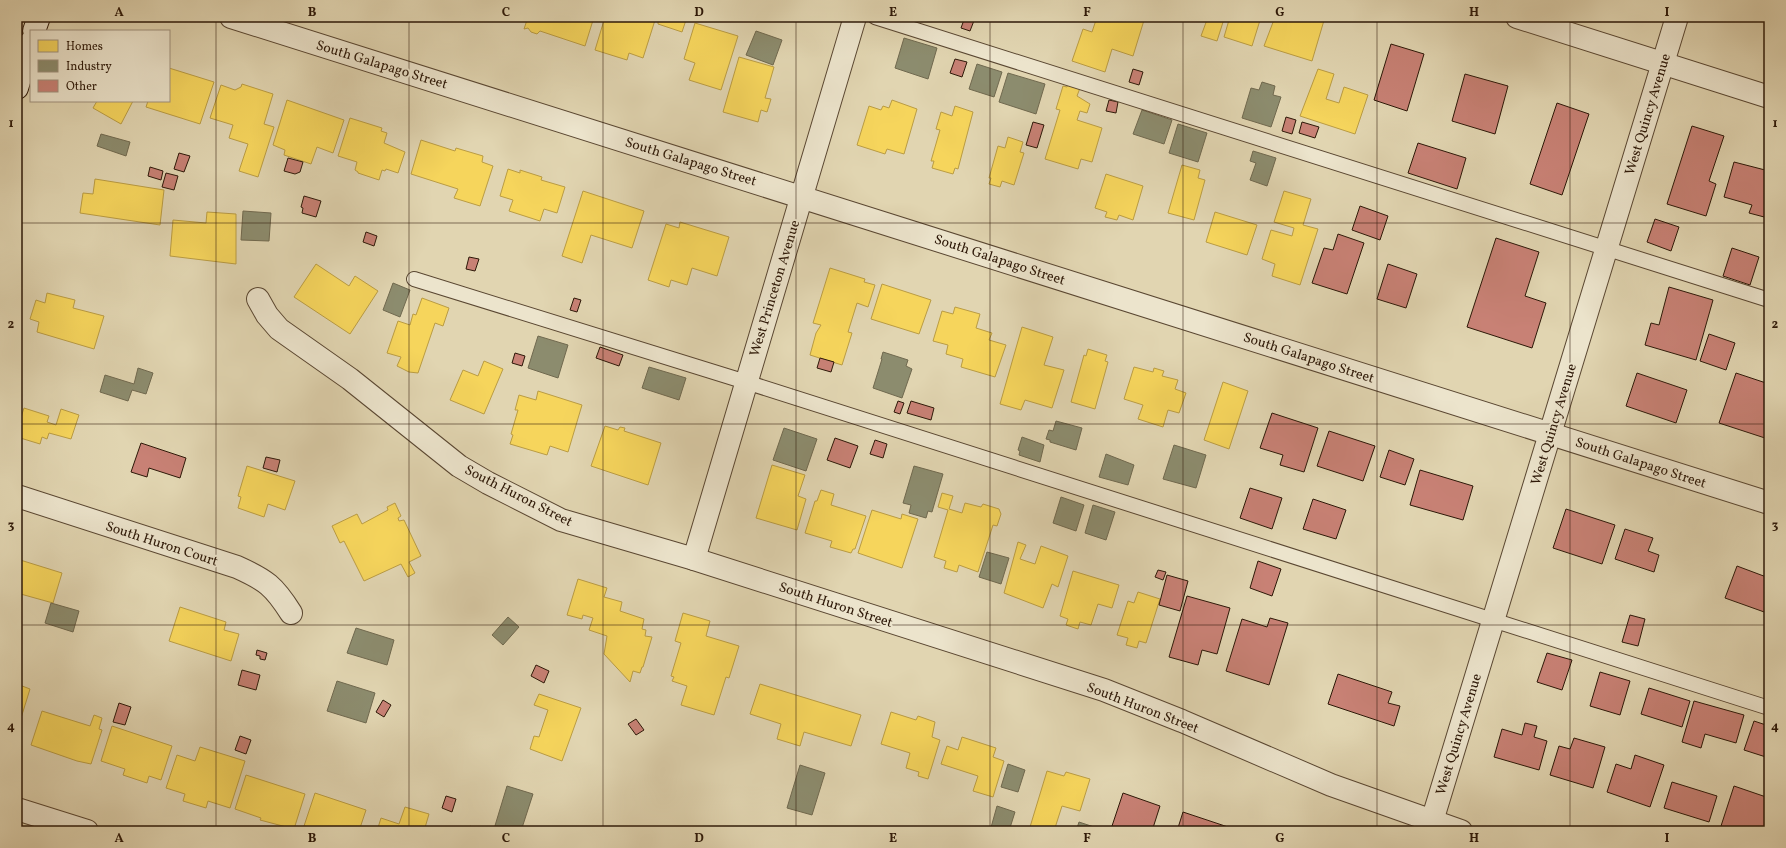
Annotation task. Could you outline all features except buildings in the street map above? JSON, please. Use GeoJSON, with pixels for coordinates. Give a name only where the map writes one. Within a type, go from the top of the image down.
{"type":"FeatureCollection","features":[{"type":"Feature","properties":{"kind":"street"},"geometry":{"type":"LineString","coordinates":[[34,30],[39,17]]}},
{"type":"Feature","properties":{"kind":"street","name":"South Galapago Street"},"geometry":{"type":"LineString","coordinates":[[231,17],[802,196],[1769,503]]}},
{"type":"Feature","properties":{"kind":"street","name":"West Princeton Avenue"},"geometry":{"type":"LineString","coordinates":[[694,559],[855,17]]}},
{"type":"Feature","properties":{"kind":"street"},"geometry":{"type":"LineString","coordinates":[[1517,17],[1769,97]]}},
{"type":"Feature","properties":{"kind":"street","name":"West Quincy Avenue"},"geometry":{"type":"LineString","coordinates":[[1430,826],[1677,17]]}},
{"type":"Feature","properties":{"kind":"street"},"geometry":{"type":"LineString","coordinates":[[17,88],[30,45]]}},
{"type":"Feature","properties":{"kind":"street","name":"South Huron Street"},"geometry":{"type":"LineString","coordinates":[[258,299],[267,315],[279,330],[350,379],[459,466],[488,483],[561,520],[694,559],[1104,690],[1430,826],[1461,831]]}},
{"type":"Feature","properties":{"kind":"street","name":"South Huron Court"},"geometry":{"type":"LineString","coordinates":[[17,496],[237,567],[261,578],[278,593],[291,613]]}},
{"type":"Feature","properties":{"kind":"street"},"geometry":{"type":"LineString","coordinates":[[17,809],[87,831]]}},
{"type":"Feature","properties":{"kind":"lane"},"geometry":{"type":"LineString","coordinates":[[875,17],[1769,300]]}},
{"type":"Feature","properties":{"kind":"lane"},"geometry":{"type":"LineString","coordinates":[[414,279],[746,382],[1769,708]]}}]}
